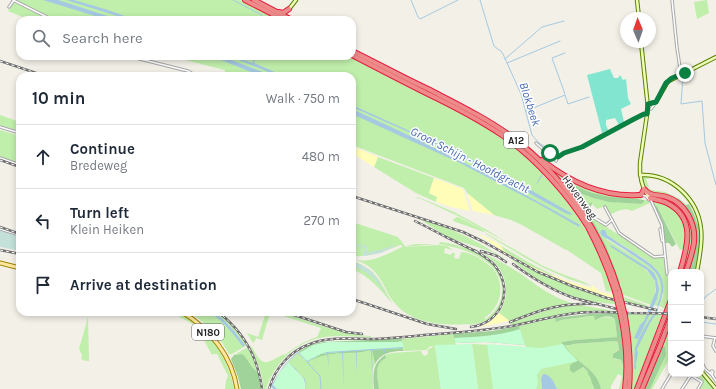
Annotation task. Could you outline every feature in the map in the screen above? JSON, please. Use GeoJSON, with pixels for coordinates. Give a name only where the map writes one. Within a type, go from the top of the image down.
{"type":"FeatureCollection","features":[{"type":"Feature","properties":{"kind":"highway"},"geometry":{"type":"LineString","coordinates":[[245,0],[276,16]]}},
{"type":"Feature","properties":{"kind":"highway"},"geometry":{"type":"LineString","coordinates":[[254,0],[282,13],[285,13],[289,9]]}},
{"type":"Feature","properties":{"kind":"highway"},"geometry":{"type":"LineString","coordinates":[[254,0],[284,16]]}},
{"type":"Feature","properties":{"kind":"highway"},"geometry":{"type":"LineString","coordinates":[[288,16],[287,13],[289,9]]}},
{"type":"Feature","properties":{"kind":"highway","name":"Havenweg"},"geometry":{"type":"LineString","coordinates":[[356,53],[472,112],[513,138],[533,155],[565,188],[590,225],[609,263],[628,338],[630,356],[629,389]]}},
{"type":"Feature","properties":{"kind":"highway","name":"Havenweg"},"geometry":{"type":"LineString","coordinates":[[356,57],[470,115],[502,135],[530,158],[562,191],[587,227],[606,264],[617,292]]}},
{"type":"Feature","properties":{"kind":"highway"},"geometry":{"type":"LineString","coordinates":[[513,138],[560,174],[592,189],[621,195],[641,195],[644,189],[650,194],[662,195],[678,203],[685,209],[694,228],[694,244],[687,269]]}},
{"type":"Feature","properties":{"kind":"highway"},"geometry":{"type":"LineString","coordinates":[[650,200],[652,196],[668,197]]}},
{"type":"Feature","properties":{"kind":"highway"},"geometry":{"type":"LineString","coordinates":[[650,200],[663,201],[670,205],[678,212],[685,222],[688,242],[681,269]]}},
{"type":"Feature","properties":{"kind":"highway"},"geometry":{"type":"LineString","coordinates":[[637,389],[669,305]]}},
{"type":"Feature","properties":{"kind":"highway","name":"Havenweg"},"geometry":{"type":"LineString","coordinates":[[623,316],[627,370],[625,389]]}},
{"type":"Feature","properties":{"kind":"highway"},"geometry":{"type":"LineString","coordinates":[[642,389],[668,325]]}},
{"type":"Feature","properties":{"kind":"main road"},"geometry":{"type":"LineString","coordinates":[[289,9],[296,0]]}},
{"type":"Feature","properties":{"kind":"main road"},"geometry":{"type":"LineString","coordinates":[[636,0],[638,12]]}},
{"type":"Feature","properties":{"kind":"main road"},"geometry":{"type":"LineString","coordinates":[[642,48],[648,104],[640,163],[640,176],[644,189],[650,200]]}},
{"type":"Feature","properties":{"kind":"main road"},"geometry":{"type":"LineString","coordinates":[[648,104],[654,103],[658,99],[666,83],[672,78],[716,57]]}},
{"type":"Feature","properties":{"kind":"main road"},"geometry":{"type":"LineString","coordinates":[[640,176],[655,176],[670,182],[684,192],[693,204],[699,218],[701,230],[701,244],[697,269]]}},
{"type":"Feature","properties":{"kind":"main road"},"geometry":{"type":"LineString","coordinates":[[0,263],[16,267]]}},
{"type":"Feature","properties":{"kind":"main road","name":"N180"},"geometry":{"type":"LineString","coordinates":[[188,316],[206,330],[217,343],[232,368],[237,389]]}},
{"type":"Feature","properties":{"kind":"main road"},"geometry":{"type":"LineString","coordinates":[[704,375],[716,389]]}},
{"type":"Feature","properties":{"kind":"street"},"geometry":{"type":"LineString","coordinates":[[8,7],[13,0],[45,16]]}},
{"type":"Feature","properties":{"kind":"street"},"geometry":{"type":"LineString","coordinates":[[672,0],[681,74]]}},
{"type":"Feature","properties":{"kind":"street"},"geometry":{"type":"LineString","coordinates":[[144,60],[190,72]]}},
{"type":"Feature","properties":{"kind":"street"},"geometry":{"type":"LineString","coordinates":[[651,109],[654,103]]}},
{"type":"Feature","properties":{"kind":"street"},"geometry":{"type":"LineString","coordinates":[[556,161],[558,157],[564,153],[582,147],[634,119],[647,114]]}},
{"type":"Feature","properties":{"kind":"street"},"geometry":{"type":"LineString","coordinates":[[0,126],[16,132]]}},
{"type":"Feature","properties":{"kind":"street"},"geometry":{"type":"LineString","coordinates":[[536,143],[544,150],[558,157]]}},
{"type":"Feature","properties":{"kind":"street"},"geometry":{"type":"LineString","coordinates":[[0,158],[16,164]]}},
{"type":"Feature","properties":{"kind":"street"},"geometry":{"type":"LineString","coordinates":[[638,195],[645,195],[650,200],[662,225],[667,274]]}},
{"type":"Feature","properties":{"kind":"street"},"geometry":{"type":"LineString","coordinates":[[605,207],[619,233],[654,257],[665,256]]}},
{"type":"Feature","properties":{"kind":"street"},"geometry":{"type":"LineString","coordinates":[[588,214],[606,225],[612,220]]}},
{"type":"Feature","properties":{"kind":"street"},"geometry":{"type":"LineString","coordinates":[[0,229],[16,235]]}},
{"type":"Feature","properties":{"kind":"street"},"geometry":{"type":"LineString","coordinates":[[660,229],[663,241]]}},
{"type":"Feature","properties":{"kind":"street"},"geometry":{"type":"LineString","coordinates":[[704,336],[715,338],[714,346],[716,351]]}},
{"type":"Feature","properties":{"kind":"street"},"geometry":{"type":"LineString","coordinates":[[704,367],[712,373],[716,381]]}},
{"type":"Feature","properties":{"kind":"street"},"geometry":{"type":"LineString","coordinates":[[712,373],[716,370]]}},
{"type":"Feature","properties":{"kind":"street"},"geometry":{"type":"LineString","coordinates":[[662,389],[669,377]]}},
{"type":"Feature","properties":{"kind":"street"},"geometry":{"type":"LineString","coordinates":[[682,389],[689,377]]}},
{"type":"Feature","properties":{"kind":"street"},"geometry":{"type":"LineString","coordinates":[[693,377],[702,382],[698,389]]}},
{"type":"Feature","properties":{"kind":"green space"},"geometry":{"type":"Polygon","coordinates":[[[240,0],[270,16],[46,16],[17,1],[240,0]]]}},
{"type":"Feature","properties":{"kind":"green space"},"geometry":{"type":"Polygon","coordinates":[[[707,0],[709,13],[697,19],[694,2],[707,0]]]}},
{"type":"Feature","properties":{"kind":"green space"},"geometry":{"type":"Polygon","coordinates":[[[13,3],[15,3],[43,16],[20,16],[8,11],[13,3]]]}},
{"type":"Feature","properties":{"kind":"green space"},"geometry":{"type":"Polygon","coordinates":[[[356,59],[476,121],[494,132],[543,172],[542,174],[566,201],[585,229],[601,259],[613,292],[606,291],[601,273],[567,250],[522,225],[494,215],[467,193],[464,188],[356,147],[356,72],[225,72],[225,70],[185,60],[356,59]]]}},
{"type":"Feature","properties":{"kind":"green space"},"geometry":{"type":"Polygon","coordinates":[[[0,115],[16,121],[16,130],[0,125],[0,115]]]}},
{"type":"Feature","properties":{"kind":"green space"},"geometry":{"type":"Polygon","coordinates":[[[0,130],[16,135],[16,163],[0,158],[0,130]]]}},
{"type":"Feature","properties":{"kind":"green space"},"geometry":{"type":"Polygon","coordinates":[[[378,157],[434,178],[429,193],[437,197],[436,202],[416,193],[374,167],[378,157]]]}},
{"type":"Feature","properties":{"kind":"green space"},"geometry":{"type":"Polygon","coordinates":[[[544,163],[590,189],[642,196],[641,199],[620,199],[607,197],[568,183],[565,186],[544,163]]]}},
{"type":"Feature","properties":{"kind":"green space"},"geometry":{"type":"Polygon","coordinates":[[[643,178],[657,179],[646,179],[648,187],[651,190],[665,192],[678,198],[676,199],[664,194],[651,193],[643,181],[643,178]]]}},
{"type":"Feature","properties":{"kind":"green space"},"geometry":{"type":"Polygon","coordinates":[[[661,180],[673,186],[687,199],[696,216],[699,226],[689,203],[672,186],[661,180]]]}},
{"type":"Feature","properties":{"kind":"green space"},"geometry":{"type":"Polygon","coordinates":[[[567,183],[603,196],[644,200],[641,204],[609,202],[571,190],[585,209],[591,202],[592,204],[587,214],[591,217],[606,246],[622,291],[620,291],[565,186],[567,183]]]}},
{"type":"Feature","properties":{"kind":"green space"},"geometry":{"type":"Polygon","coordinates":[[[570,189],[606,201],[641,204],[644,200],[648,200],[650,203],[632,211],[624,209],[610,215],[605,206],[597,209],[591,203],[585,209],[570,189]]]}},
{"type":"Feature","properties":{"kind":"green space"},"geometry":{"type":"Polygon","coordinates":[[[654,196],[668,199],[679,205],[691,224],[692,248],[684,269],[683,265],[689,244],[689,234],[680,212],[652,197],[654,196]]]}},
{"type":"Feature","properties":{"kind":"green space"},"geometry":{"type":"Polygon","coordinates":[[[418,197],[454,212],[506,242],[458,216],[419,198],[416,199],[418,197]]]}},
{"type":"Feature","properties":{"kind":"green space"},"geometry":{"type":"Polygon","coordinates":[[[678,198],[686,205],[689,204],[699,226],[700,241],[696,269],[689,269],[696,242],[694,224],[685,207],[676,199],[678,198]]]}},
{"type":"Feature","properties":{"kind":"green space"},"geometry":{"type":"Polygon","coordinates":[[[652,201],[670,207],[679,215],[685,227],[685,248],[680,250],[657,206],[654,207],[652,201]]]}},
{"type":"Feature","properties":{"kind":"green space"},"geometry":{"type":"Polygon","coordinates":[[[657,206],[676,244],[672,247],[669,243],[664,243],[663,224],[654,207],[657,206]]]}},
{"type":"Feature","properties":{"kind":"green space"},"geometry":{"type":"Polygon","coordinates":[[[457,217],[485,231],[484,232],[453,221],[457,217]]]}},
{"type":"Feature","properties":{"kind":"green space"},"geometry":{"type":"Polygon","coordinates":[[[591,217],[650,255],[654,257],[664,256],[668,276],[668,303],[666,309],[659,306],[663,296],[663,287],[659,278],[661,290],[657,306],[654,305],[659,288],[657,279],[651,271],[641,266],[646,270],[655,283],[656,288],[654,299],[651,305],[621,294],[620,291],[622,288],[607,249],[591,217]],[[601,235],[645,263],[656,272],[659,278],[655,268],[643,258],[606,235],[601,235]]]}},
{"type":"Feature","properties":{"kind":"green space"},"geometry":{"type":"Polygon","coordinates":[[[421,220],[466,236],[508,261],[492,252],[447,237],[421,220]]]}},
{"type":"Feature","properties":{"kind":"green space"},"geometry":{"type":"Polygon","coordinates":[[[356,223],[398,237],[406,247],[447,246],[453,250],[445,248],[444,253],[451,255],[452,253],[455,253],[454,258],[459,259],[461,252],[463,252],[479,258],[493,269],[497,275],[500,289],[498,302],[490,314],[484,318],[486,319],[496,309],[501,298],[502,288],[497,273],[487,262],[481,258],[460,249],[439,244],[440,242],[452,244],[486,258],[496,268],[502,284],[503,292],[502,300],[494,315],[481,323],[469,325],[438,324],[418,319],[408,315],[400,309],[393,301],[380,278],[374,271],[367,265],[356,260],[373,259],[385,255],[402,247],[402,245],[383,252],[356,256],[356,223]]]}},
{"type":"Feature","properties":{"kind":"green space"},"geometry":{"type":"Polygon","coordinates":[[[486,233],[543,266],[591,286],[569,279],[546,269],[486,233]]]}},
{"type":"Feature","properties":{"kind":"green space"},"geometry":{"type":"Polygon","coordinates":[[[416,244],[439,244],[414,246],[406,246],[416,244]]]}},
{"type":"Feature","properties":{"kind":"green space"},"geometry":{"type":"Polygon","coordinates":[[[501,246],[553,276],[526,264],[507,253],[501,246]]]}},
{"type":"Feature","properties":{"kind":"green space"},"geometry":{"type":"Polygon","coordinates":[[[482,253],[510,267],[558,298],[576,304],[550,307],[509,321],[499,313],[503,307],[506,294],[503,274],[495,263],[482,253]]]}},
{"type":"Feature","properties":{"kind":"green space"},"geometry":{"type":"Polygon","coordinates":[[[510,258],[562,282],[615,301],[616,304],[587,300],[559,291],[522,268],[510,258]]]}},
{"type":"Feature","properties":{"kind":"green space"},"geometry":{"type":"Polygon","coordinates":[[[356,262],[368,268],[373,273],[381,283],[393,304],[369,279],[356,271],[356,262]]]}},
{"type":"Feature","properties":{"kind":"green space"},"geometry":{"type":"Polygon","coordinates":[[[621,296],[647,305],[646,306],[654,308],[623,301],[621,296]]]}},
{"type":"Feature","properties":{"kind":"green space"},"geometry":{"type":"Polygon","coordinates":[[[581,305],[613,311],[572,313],[511,325],[510,323],[548,310],[581,305]]]}},
{"type":"Feature","properties":{"kind":"green space"},"geometry":{"type":"Polygon","coordinates":[[[618,313],[623,340],[625,367],[621,360],[613,358],[613,354],[619,350],[618,342],[565,345],[568,351],[590,370],[599,381],[601,389],[594,389],[588,372],[583,367],[573,373],[570,370],[570,365],[576,361],[563,347],[562,342],[617,337],[614,318],[601,317],[595,320],[594,316],[590,316],[556,322],[555,318],[589,314],[618,313]]]}},
{"type":"Feature","properties":{"kind":"green space"},"geometry":{"type":"Polygon","coordinates":[[[626,314],[664,315],[636,389],[631,389],[631,351],[626,314]]]}},
{"type":"Feature","properties":{"kind":"green space"},"geometry":{"type":"Polygon","coordinates":[[[178,316],[187,317],[208,335],[225,360],[234,389],[225,389],[228,376],[217,354],[212,355],[198,329],[178,316]]]}},
{"type":"Feature","properties":{"kind":"green space"},"geometry":{"type":"Polygon","coordinates":[[[195,316],[216,316],[244,345],[230,327],[218,316],[222,316],[247,345],[232,354],[229,354],[223,344],[195,316]]]}},
{"type":"Feature","properties":{"kind":"green space"},"geometry":{"type":"Polygon","coordinates":[[[265,316],[269,316],[262,340],[256,338],[253,343],[247,333],[258,337],[265,316]]]}},
{"type":"Feature","properties":{"kind":"green space"},"geometry":{"type":"Polygon","coordinates":[[[284,316],[293,316],[348,333],[371,337],[331,336],[315,339],[305,343],[288,354],[275,370],[266,389],[264,389],[260,369],[250,346],[262,361],[268,362],[284,354],[285,355],[300,344],[317,337],[321,328],[284,316]]]}},
{"type":"Feature","properties":{"kind":"green space"},"geometry":{"type":"Polygon","coordinates":[[[590,316],[598,319],[602,317],[614,318],[617,337],[562,342],[576,361],[572,364],[577,371],[582,367],[588,372],[594,389],[557,389],[550,377],[543,374],[541,378],[542,389],[478,389],[472,344],[526,347],[519,326],[555,318],[556,322],[590,316]]]}},
{"type":"Feature","properties":{"kind":"green space"},"geometry":{"type":"Polygon","coordinates":[[[88,317],[89,361],[86,361],[81,359],[82,355],[79,349],[88,317]]]}},
{"type":"Feature","properties":{"kind":"green space"},"geometry":{"type":"Polygon","coordinates":[[[519,326],[525,345],[486,342],[455,343],[453,334],[492,331],[519,326]]]}},
{"type":"Feature","properties":{"kind":"green space"},"geometry":{"type":"Polygon","coordinates":[[[520,329],[525,345],[486,342],[455,343],[454,338],[496,335],[520,329]]]}},
{"type":"Feature","properties":{"kind":"green space"},"geometry":{"type":"Polygon","coordinates":[[[668,329],[668,361],[652,389],[650,389],[666,355],[665,347],[662,346],[668,329]]]}},
{"type":"Feature","properties":{"kind":"green space"},"geometry":{"type":"Polygon","coordinates":[[[453,334],[456,345],[435,346],[441,389],[379,389],[377,371],[379,364],[385,358],[385,355],[392,353],[421,351],[425,356],[428,354],[427,350],[433,347],[429,347],[426,350],[403,351],[402,339],[453,334]]]}},
{"type":"Feature","properties":{"kind":"green space"},"geometry":{"type":"Polygon","coordinates":[[[402,339],[403,351],[387,353],[380,357],[375,364],[372,350],[321,356],[308,362],[298,352],[310,345],[324,342],[402,339]]]}},
{"type":"Feature","properties":{"kind":"green space"},"geometry":{"type":"Polygon","coordinates":[[[402,341],[404,348],[321,354],[307,362],[299,353],[313,345],[328,342],[402,341]]]}},
{"type":"Feature","properties":{"kind":"green space"},"geometry":{"type":"Polygon","coordinates":[[[618,342],[619,350],[614,353],[614,359],[621,360],[625,367],[623,389],[619,389],[622,376],[618,374],[611,386],[611,389],[601,389],[595,376],[573,357],[565,345],[571,344],[618,342]]]}},
{"type":"Feature","properties":{"kind":"green space"},"geometry":{"type":"Polygon","coordinates":[[[472,344],[478,389],[441,389],[435,345],[472,344]]]}},
{"type":"Feature","properties":{"kind":"green space"},"geometry":{"type":"Polygon","coordinates":[[[487,344],[541,348],[563,344],[578,361],[541,369],[537,375],[538,383],[536,389],[493,389],[487,344]]]}},
{"type":"Feature","properties":{"kind":"green space"},"geometry":{"type":"Polygon","coordinates":[[[662,346],[665,347],[666,355],[650,389],[644,389],[662,346]]]}},
{"type":"Feature","properties":{"kind":"green space"},"geometry":{"type":"Polygon","coordinates":[[[248,347],[258,372],[253,369],[242,354],[234,355],[248,347]]]}},
{"type":"Feature","properties":{"kind":"green space"},"geometry":{"type":"Polygon","coordinates":[[[372,350],[375,364],[372,371],[373,389],[305,389],[305,380],[288,362],[298,353],[307,362],[321,354],[372,350]]]}},
{"type":"Feature","properties":{"kind":"green space"},"geometry":{"type":"Polygon","coordinates":[[[242,354],[258,372],[261,389],[241,389],[231,359],[234,355],[242,354]]]}},
{"type":"Feature","properties":{"kind":"green space"},"geometry":{"type":"Polygon","coordinates":[[[385,355],[386,358],[379,364],[377,371],[379,389],[374,389],[374,370],[378,362],[385,355]]]}},
{"type":"Feature","properties":{"kind":"green space"},"geometry":{"type":"Polygon","coordinates":[[[288,362],[304,379],[305,389],[277,389],[273,385],[279,373],[288,362]]]}},
{"type":"Feature","properties":{"kind":"green space"},"geometry":{"type":"Polygon","coordinates":[[[698,377],[703,377],[713,389],[699,389],[703,382],[698,377]]]}},
{"type":"Feature","properties":{"kind":"shaded area"},"geometry":{"type":"Polygon","coordinates":[[[610,69],[614,78],[618,78],[620,75],[623,80],[626,79],[628,98],[631,104],[621,109],[624,122],[619,125],[615,118],[606,120],[608,130],[602,133],[587,75],[610,69]]]}},
{"type":"Feature","properties":{"kind":"shaded area"},"geometry":{"type":"Polygon","coordinates":[[[0,230],[16,236],[16,250],[0,247],[0,230]]]}},
{"type":"Feature","properties":{"kind":"shaded area"},"geometry":{"type":"Polygon","coordinates":[[[356,244],[366,245],[367,253],[394,245],[395,246],[381,253],[364,256],[364,251],[366,254],[366,248],[356,246],[356,244]]]}},
{"type":"Feature","properties":{"kind":"shaded area"},"geometry":{"type":"Polygon","coordinates":[[[356,263],[365,267],[374,275],[388,298],[375,280],[356,268],[356,263]]]}},
{"type":"Feature","properties":{"kind":"sand"},"geometry":{"type":"Polygon","coordinates":[[[356,148],[378,157],[374,167],[356,156],[356,148]]]}},
{"type":"Feature","properties":{"kind":"sand"},"geometry":{"type":"Polygon","coordinates":[[[434,178],[463,189],[470,211],[436,202],[437,197],[429,193],[434,178]]]}},
{"type":"Feature","properties":{"kind":"sand"},"geometry":{"type":"Polygon","coordinates":[[[467,193],[494,215],[473,211],[467,193]]]}},
{"type":"Feature","properties":{"kind":"sand"},"geometry":{"type":"Polygon","coordinates":[[[476,233],[496,242],[504,251],[526,264],[567,281],[591,288],[592,285],[600,292],[614,295],[615,299],[588,291],[549,276],[524,264],[507,254],[476,233]]]}},
{"type":"Feature","properties":{"kind":"sand"},"geometry":{"type":"Polygon","coordinates":[[[499,313],[509,321],[480,327],[490,322],[499,313]]]}},
{"type":"Feature","properties":{"kind":"water"},"geometry":{"type":"Polygon","coordinates":[[[43,0],[58,0],[108,16],[95,16],[43,0]]]}},
{"type":"Feature","properties":{"kind":"water"},"geometry":{"type":"Polygon","coordinates":[[[66,0],[74,0],[125,16],[117,16],[66,0]]]}},
{"type":"Feature","properties":{"kind":"water"},"geometry":{"type":"Polygon","coordinates":[[[221,60],[231,60],[263,72],[251,72],[221,60]]]}},
{"type":"Feature","properties":{"kind":"water"},"geometry":{"type":"Polygon","coordinates":[[[238,60],[244,60],[252,63],[255,60],[254,63],[275,72],[269,72],[238,60]]]}},
{"type":"Feature","properties":{"kind":"water","name":"Groot Schijn - Hoofdgracht"},"geometry":{"type":"Polygon","coordinates":[[[356,107],[465,156],[533,191],[572,215],[567,214],[474,163],[356,109],[356,107]]]}},
{"type":"Feature","properties":{"kind":"water"},"geometry":{"type":"Polygon","coordinates":[[[356,111],[421,141],[523,193],[580,225],[579,227],[537,203],[460,163],[356,116],[356,111]]]}},
{"type":"Feature","properties":{"kind":"water"},"geometry":{"type":"Polygon","coordinates":[[[605,230],[607,235],[648,263],[659,273],[663,287],[659,306],[657,306],[661,287],[657,274],[646,264],[602,236],[600,232],[605,230]]]}},
{"type":"Feature","properties":{"kind":"water"},"geometry":{"type":"Polygon","coordinates":[[[611,245],[648,268],[654,273],[657,279],[659,289],[657,299],[638,339],[634,338],[640,325],[644,321],[656,291],[655,281],[647,270],[611,247],[611,245]]]}},
{"type":"Feature","properties":{"kind":"water"},"geometry":{"type":"Polygon","coordinates":[[[654,314],[656,314],[637,349],[636,370],[634,368],[635,349],[643,331],[654,314]]]}},
{"type":"Feature","properties":{"kind":"water"},"geometry":{"type":"Polygon","coordinates":[[[215,316],[219,316],[224,320],[245,345],[243,347],[228,328],[215,316]]]}},
{"type":"Feature","properties":{"kind":"water"},"geometry":{"type":"Polygon","coordinates":[[[403,347],[385,349],[385,354],[383,349],[372,350],[373,389],[370,350],[357,351],[357,375],[356,351],[343,352],[344,389],[342,352],[328,353],[329,368],[327,353],[320,354],[327,352],[403,347]]]}},
{"type":"Feature","properties":{"kind":"water"},"geometry":{"type":"Polygon","coordinates":[[[298,352],[307,361],[320,354],[307,362],[298,353],[279,373],[273,385],[277,389],[274,389],[271,387],[279,372],[289,360],[298,352]]]}},
{"type":"Feature","properties":{"kind":"water"},"geometry":{"type":"Polygon","coordinates":[[[543,374],[550,377],[557,389],[542,389],[541,378],[543,374]]]}},
{"type":"Feature","properties":{"kind":"waterway"},"geometry":{"type":"LineString","coordinates":[[233,0],[261,16]]}},
{"type":"Feature","properties":{"kind":"waterway","name":"Blokbeek"},"geometry":{"type":"LineString","coordinates":[[411,0],[420,19],[458,0]]}},
{"type":"Feature","properties":{"kind":"waterway","name":"Blokbeek"},"geometry":{"type":"LineString","coordinates":[[480,0],[494,46],[499,50]]}},
{"type":"Feature","properties":{"kind":"waterway"},"geometry":{"type":"LineString","coordinates":[[505,59],[542,27],[564,21]]}},
{"type":"Feature","properties":{"kind":"waterway"},"geometry":{"type":"LineString","coordinates":[[507,63],[560,41]]}},
{"type":"Feature","properties":{"kind":"waterway","name":"Blokbeek"},"geometry":{"type":"LineString","coordinates":[[500,50],[521,94],[532,135],[539,143],[555,153]]}},
{"type":"Feature","properties":{"kind":"waterway"},"geometry":{"type":"LineString","coordinates":[[565,53],[552,58],[565,94]]}},
{"type":"Feature","properties":{"kind":"waterway"},"geometry":{"type":"LineString","coordinates":[[683,76],[681,104],[702,101],[705,143],[716,185]]}},
{"type":"Feature","properties":{"kind":"waterway"},"geometry":{"type":"LineString","coordinates":[[526,111],[565,95],[568,104],[589,97]]}},
{"type":"Feature","properties":{"kind":"waterway","name":"Blokbeek"},"geometry":{"type":"LineString","coordinates":[[551,162],[554,156]]}},
{"type":"Feature","properties":{"kind":"waterway","name":"Blokbeek"},"geometry":{"type":"LineString","coordinates":[[537,183],[542,175]]}},
{"type":"Feature","properties":{"kind":"waterway"},"geometry":{"type":"LineString","coordinates":[[704,299],[716,289]]}},
{"type":"Feature","properties":{"kind":"waterway"},"geometry":{"type":"LineString","coordinates":[[655,315],[658,307]]}},
{"type":"Feature","properties":{"kind":"waterway"},"geometry":{"type":"LineString","coordinates":[[704,322],[716,324]]}},
{"type":"Feature","properties":{"kind":"waterway"},"geometry":{"type":"LineString","coordinates":[[307,362],[320,376],[321,389]]}},
{"type":"Feature","properties":{"kind":"railway"},"geometry":{"type":"LineString","coordinates":[[0,61],[33,72]]}},
{"type":"Feature","properties":{"kind":"railway"},"geometry":{"type":"LineString","coordinates":[[0,160],[16,166]]}},
{"type":"Feature","properties":{"kind":"railway"},"geometry":{"type":"LineString","coordinates":[[356,197],[463,232],[538,272],[572,286],[607,298],[656,310]]}},
{"type":"Feature","properties":{"kind":"railway"},"geometry":{"type":"LineString","coordinates":[[415,221],[477,252]]}},
{"type":"Feature","properties":{"kind":"railway"},"geometry":{"type":"LineString","coordinates":[[0,227],[16,233]]}},
{"type":"Feature","properties":{"kind":"railway"},"geometry":{"type":"LineString","coordinates":[[0,250],[16,253]]}},
{"type":"Feature","properties":{"kind":"railway"},"geometry":{"type":"LineString","coordinates":[[471,327],[481,324],[497,313],[502,305],[504,296],[504,286],[496,267],[489,260],[474,250]]}},
{"type":"Feature","properties":{"kind":"railway"},"geometry":{"type":"LineString","coordinates":[[481,251],[497,256],[506,262]]}},
{"type":"Feature","properties":{"kind":"railway"},"geometry":{"type":"LineString","coordinates":[[513,264],[542,283],[566,295],[617,309]]}},
{"type":"Feature","properties":{"kind":"railway"},"geometry":{"type":"LineString","coordinates":[[356,300],[427,324],[456,329]]}},
{"type":"Feature","properties":{"kind":"railway"},"geometry":{"type":"LineString","coordinates":[[510,322],[539,311],[556,307],[576,304],[596,304]]}},
{"type":"Feature","properties":{"kind":"railway"},"geometry":{"type":"LineString","coordinates":[[269,389],[275,374],[284,361],[296,351],[318,341],[343,338],[376,339],[479,331],[583,312],[668,314]]}},
{"type":"Feature","properties":{"kind":"railway"},"geometry":{"type":"LineString","coordinates":[[223,316],[235,328],[248,346],[257,367],[262,389]]}},
{"type":"Feature","properties":{"kind":"railway"},"geometry":{"type":"LineString","coordinates":[[297,316],[346,332],[362,334]]}},
{"type":"Feature","properties":{"kind":"railway"},"geometry":{"type":"LineString","coordinates":[[704,317],[716,319]]}},
{"type":"Feature","properties":{"kind":"route"},"geometry":{"type":"LineString","coordinates":[[550,153],[558,157],[564,153],[582,147],[634,119],[647,114],[648,104],[656,102],[666,83],[672,78],[685,73]]}}]}
